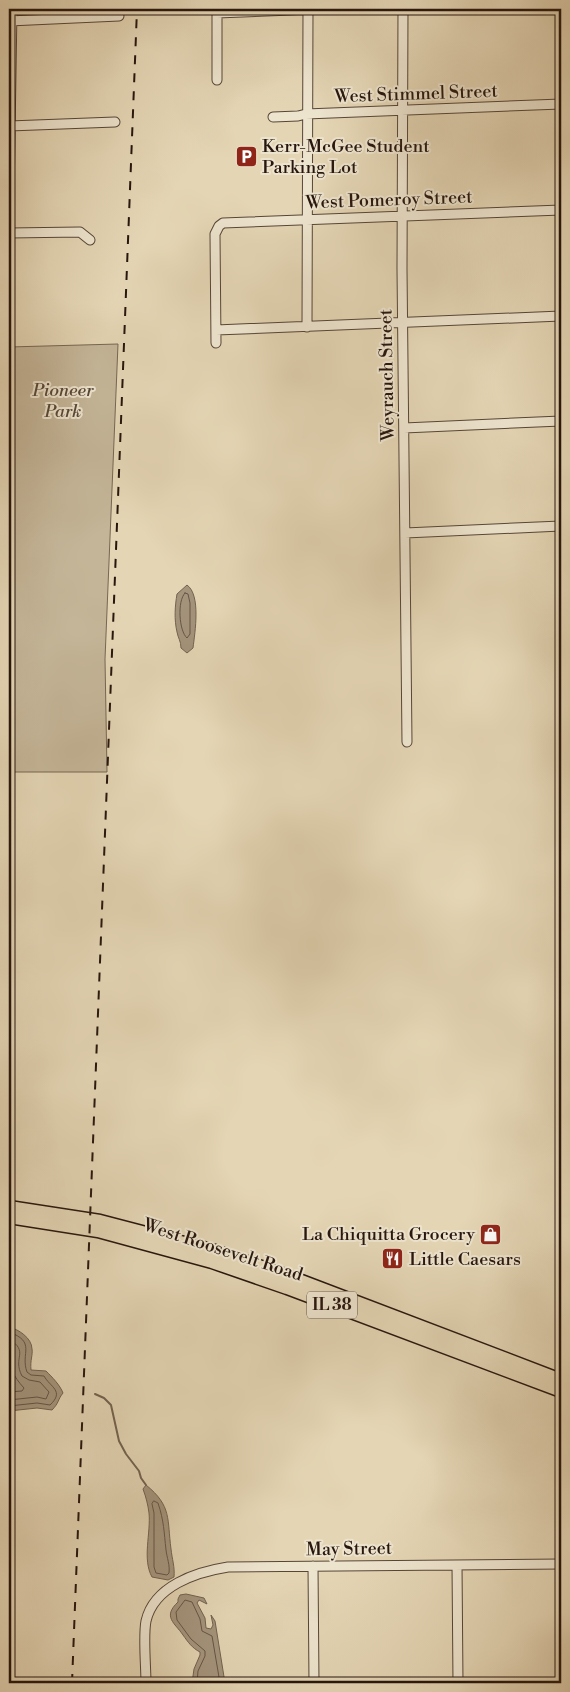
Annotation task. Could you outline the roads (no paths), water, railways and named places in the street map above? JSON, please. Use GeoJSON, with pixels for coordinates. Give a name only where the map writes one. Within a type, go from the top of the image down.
{"type":"FeatureCollection","features":[{"type":"Feature","properties":{"kind":"main road","name":"West Roosevelt Road"},"geometry":{"type":"LineString","coordinates":[[9,1207],[100,1221],[220,1253],[291,1277],[561,1380]]}},
{"type":"Feature","properties":{"kind":"main road","name":"West Roosevelt Road"},"geometry":{"type":"LineString","coordinates":[[9,1217],[98,1231],[212,1262],[287,1288],[561,1391]]}},
{"type":"Feature","properties":{"kind":"street"},"geometry":{"type":"LineString","coordinates":[[9,197],[10,21],[12,9]]}},
{"type":"Feature","properties":{"kind":"street"},"geometry":{"type":"LineString","coordinates":[[307,327],[308,220],[306,114],[308,9]]}},
{"type":"Feature","properties":{"kind":"street"},"geometry":{"type":"LineString","coordinates":[[217,80],[217,11],[318,9]]}},
{"type":"Feature","properties":{"kind":"street","name":"Weyrauch Street"},"geometry":{"type":"LineString","coordinates":[[403,9],[402,269],[407,742]]}},
{"type":"Feature","properties":{"kind":"street"},"geometry":{"type":"LineString","coordinates":[[10,21],[119,16]]}},
{"type":"Feature","properties":{"kind":"street","name":"West Stimmel Street"},"geometry":{"type":"LineString","coordinates":[[273,117],[306,114],[561,104]]}},
{"type":"Feature","properties":{"kind":"street"},"geometry":{"type":"LineString","coordinates":[[9,126],[115,122]]}},
{"type":"Feature","properties":{"kind":"street","name":"West Pomeroy Street"},"geometry":{"type":"LineString","coordinates":[[216,330],[215,237],[218,226],[227,222],[561,210]]}},
{"type":"Feature","properties":{"kind":"street"},"geometry":{"type":"LineString","coordinates":[[9,233],[80,232],[90,240]]}},
{"type":"Feature","properties":{"kind":"street"},"geometry":{"type":"LineString","coordinates":[[216,343],[216,330],[561,316]]}},
{"type":"Feature","properties":{"kind":"street"},"geometry":{"type":"LineString","coordinates":[[404,428],[561,421]]}},
{"type":"Feature","properties":{"kind":"street"},"geometry":{"type":"LineString","coordinates":[[406,533],[561,526]]}},
{"type":"Feature","properties":{"kind":"street","name":"May Street"},"geometry":{"type":"LineString","coordinates":[[146,1683],[146,1624],[150,1609],[156,1600],[191,1576],[228,1567],[561,1564]]}},
{"type":"Feature","properties":{"kind":"street"},"geometry":{"type":"LineString","coordinates":[[457,1565],[458,1683]]}},
{"type":"Feature","properties":{"kind":"street"},"geometry":{"type":"LineString","coordinates":[[313,1566],[314,1683]]}},
{"type":"Feature","properties":{"kind":"water"},"geometry":{"type":"Polygon","coordinates":[[[187,585],[194,597],[196,614],[193,648],[187,653],[181,648],[177,634],[175,613],[177,594],[187,585]]]}},
{"type":"Feature","properties":{"kind":"water"},"geometry":{"type":"Polygon","coordinates":[[[9,1327],[20,1332],[30,1341],[32,1351],[31,1370],[46,1371],[62,1390],[63,1393],[52,1410],[37,1408],[9,1411],[9,1327]]]}},
{"type":"Feature","properties":{"kind":"water"},"geometry":{"type":"Polygon","coordinates":[[[146,1485],[160,1500],[167,1514],[174,1566],[174,1577],[168,1580],[152,1577],[149,1570],[147,1554],[149,1513],[143,1489],[146,1485]]]}},
{"type":"Feature","properties":{"kind":"water"},"geometry":{"type":"Polygon","coordinates":[[[186,1594],[204,1598],[207,1604],[199,1600],[197,1603],[205,1618],[206,1628],[211,1629],[213,1625],[211,1615],[215,1621],[225,1683],[192,1683],[194,1669],[200,1652],[188,1642],[170,1616],[180,1595],[186,1594]]]}},
{"type":"Feature","properties":{"kind":"waterway"},"geometry":{"type":"LineString","coordinates":[[95,1394],[104,1398],[111,1405],[119,1441],[146,1485]]}},
{"type":"Feature","properties":{"kind":"railway"},"geometry":{"type":"LineString","coordinates":[[72,1683],[137,9]]}},
{"type":"Feature","properties":{"kind":"place","name":"Kerr-McGee Student Parking Lot"},"geometry":{"type":"Point","coordinates":[246,156]}},
{"type":"Feature","properties":{"kind":"place","name":"La Chiquitta Grocery"},"geometry":{"type":"Point","coordinates":[491,1234]}},
{"type":"Feature","properties":{"kind":"place","name":"Little Caesars"},"geometry":{"type":"Point","coordinates":[393,1259]}},
{"type":"Feature","properties":{"kind":"park label","name":"Pioneer Park"},"geometry":{"type":"Point","coordinates":[63,400]}}]}
